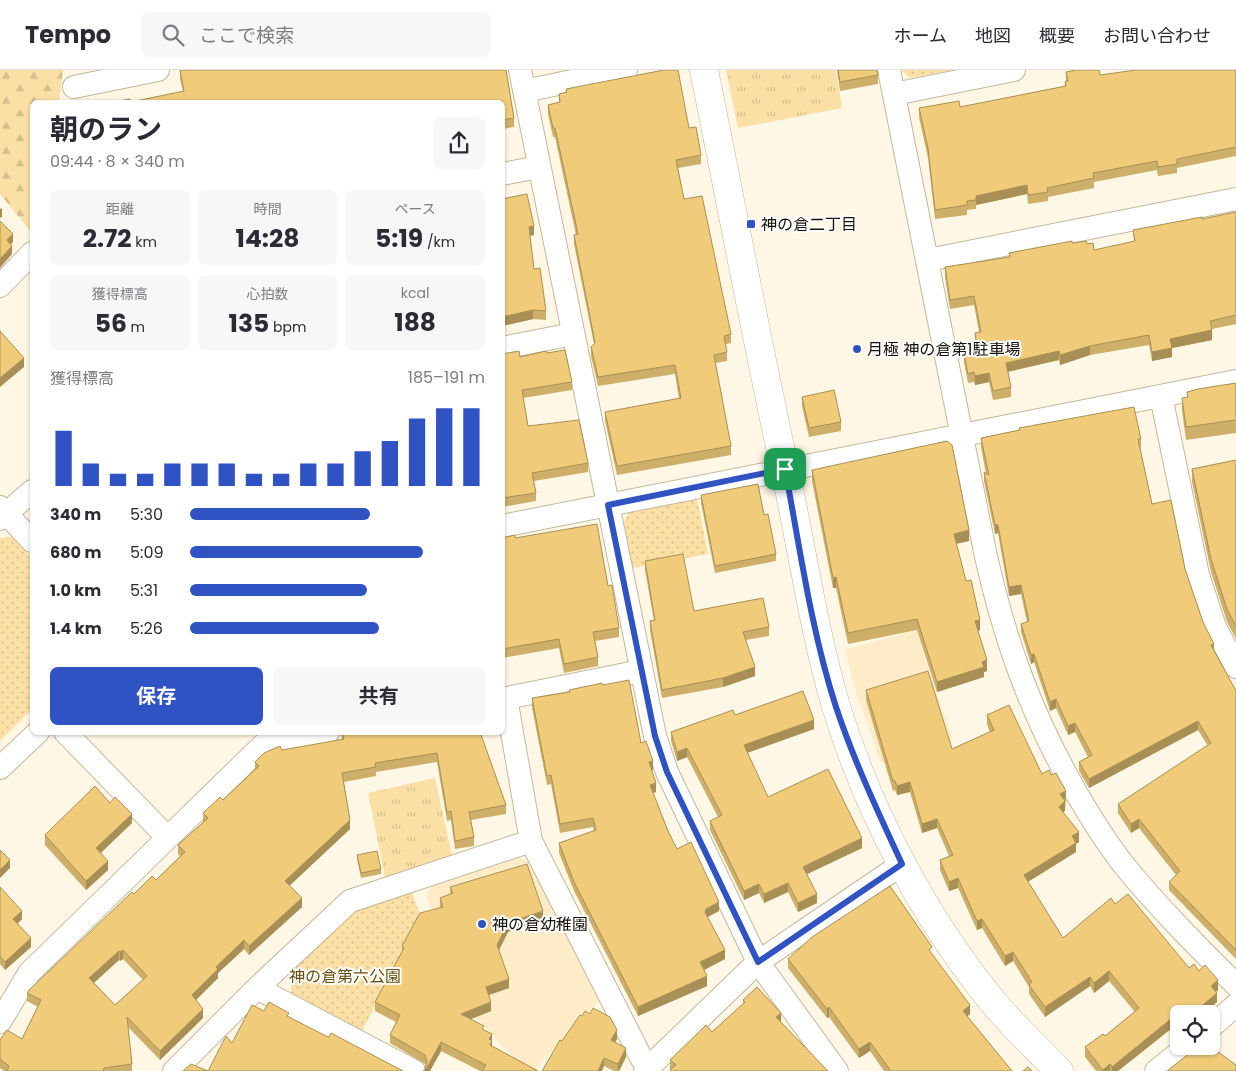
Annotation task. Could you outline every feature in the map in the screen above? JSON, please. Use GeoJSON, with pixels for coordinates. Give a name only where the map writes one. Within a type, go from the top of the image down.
{"type":"FeatureCollection","features":[{"type":"Feature","properties":{"kind":"street"},"geometry":{"type":"LineString","coordinates":[[74,86],[158,70]]}},
{"type":"Feature","properties":{"kind":"street"},"geometry":{"type":"LineString","coordinates":[[626,70],[522,80],[641,671],[655,736],[667,772],[758,962],[838,1071]]}},
{"type":"Feature","properties":{"kind":"street"},"geometry":{"type":"LineString","coordinates":[[704,70],[808,589],[836,705],[866,786],[902,864],[956,952],[999,1009],[1059,1071]]}},
{"type":"Feature","properties":{"kind":"street"},"geometry":{"type":"LineString","coordinates":[[889,70],[998,608],[1014,662],[1051,748],[1092,820],[1122,863],[1180,929],[1236,986]]}},
{"type":"Feature","properties":{"kind":"street"},"geometry":{"type":"LineString","coordinates":[[894,94],[1014,70]]}},
{"type":"Feature","properties":{"kind":"street"},"geometry":{"type":"LineString","coordinates":[[505,173],[539,167]]}},
{"type":"Feature","properties":{"kind":"street"},"geometry":{"type":"LineString","coordinates":[[928,260],[1236,199]]}},
{"type":"Feature","properties":{"kind":"street"},"geometry":{"type":"LineString","coordinates":[[0,286],[28,263]]}},
{"type":"Feature","properties":{"kind":"street"},"geometry":{"type":"LineString","coordinates":[[505,347],[573,334]]}},
{"type":"Feature","properties":{"kind":"street"},"geometry":{"type":"LineString","coordinates":[[505,525],[1236,381]]}},
{"type":"Feature","properties":{"kind":"street"},"geometry":{"type":"LineString","coordinates":[[1161,396],[1198,575],[1215,627],[1236,667]]}},
{"type":"Feature","properties":{"kind":"street"},"geometry":{"type":"LineString","coordinates":[[30,492],[2,513],[30,539]]}},
{"type":"Feature","properties":{"kind":"street"},"geometry":{"type":"LineString","coordinates":[[505,699],[641,671]]}},
{"type":"Feature","properties":{"kind":"street"},"geometry":{"type":"LineString","coordinates":[[505,704],[531,841],[646,1070],[758,962],[902,864]]}},
{"type":"Feature","properties":{"kind":"street"},"geometry":{"type":"LineString","coordinates":[[0,768],[35,735]]}},
{"type":"Feature","properties":{"kind":"street"},"geometry":{"type":"LineString","coordinates":[[68,735],[167,838]]}},
{"type":"Feature","properties":{"kind":"street"},"geometry":{"type":"LineString","coordinates":[[0,1022],[29,973],[263,745],[313,735]]}},
{"type":"Feature","properties":{"kind":"street"},"geometry":{"type":"LineString","coordinates":[[174,1071],[257,988],[350,901],[531,841]]}},
{"type":"Feature","properties":{"kind":"street"},"geometry":{"type":"LineString","coordinates":[[257,988],[414,1071]]}},
{"type":"Feature","properties":{"kind":"street"},"geometry":{"type":"LineString","coordinates":[[1220,1019],[1236,1006]]}},
{"type":"Feature","properties":{"kind":"street"},"geometry":{"type":"LineString","coordinates":[[1156,1071],[1176,1055]]}},
{"type":"Feature","properties":{"kind":"shaded area"},"geometry":{"type":"Polygon","coordinates":[[[918,630],[925,659],[953,740],[881,763],[853,683],[845,649],[918,630]]]}},
{"type":"Feature","properties":{"kind":"shaded area"},"geometry":{"type":"Polygon","coordinates":[[[519,857],[529,862],[599,1001],[533,1071],[527,1071],[466,1008],[426,895],[432,885],[519,857]]]}},
{"type":"Feature","properties":{"kind":"green space"},"geometry":{"type":"Polygon","coordinates":[[[0,70],[63,70],[59,100],[30,100],[30,231],[0,194],[0,70]]]}},
{"type":"Feature","properties":{"kind":"green space"},"geometry":{"type":"Polygon","coordinates":[[[726,70],[836,70],[842,108],[738,128],[726,70]]]}},
{"type":"Feature","properties":{"kind":"green space"},"geometry":{"type":"Polygon","coordinates":[[[901,70],[952,70],[910,78],[901,70]]]}},
{"type":"Feature","properties":{"kind":"green space"},"geometry":{"type":"Polygon","coordinates":[[[697,498],[708,554],[633,568],[624,521],[630,511],[697,498]]]}},
{"type":"Feature","properties":{"kind":"green space"},"geometry":{"type":"Polygon","coordinates":[[[12,537],[30,556],[30,711],[0,741],[0,538],[12,537]]]}},
{"type":"Feature","properties":{"kind":"green space"},"geometry":{"type":"Polygon","coordinates":[[[435,778],[452,855],[385,877],[368,793],[435,778]]]}},
{"type":"Feature","properties":{"kind":"green space","name":"神の倉第六公園"},"geometry":{"type":"Polygon","coordinates":[[[412,892],[421,918],[362,1031],[292,995],[289,974],[354,912],[412,892]]]}},
{"type":"Feature","properties":{"kind":"building"},"geometry":{"type":"Polygon","coordinates":[[[180,70],[506,70],[514,118],[505,120],[505,100],[141,100],[184,91],[180,70]]]}},
{"type":"Feature","properties":{"kind":"building"},"geometry":{"type":"Polygon","coordinates":[[[664,70],[678,70],[689,128],[696,127],[701,155],[676,160],[684,199],[702,196],[731,334],[724,336],[727,352],[714,355],[731,446],[617,466],[605,412],[681,398],[675,365],[598,377],[591,347],[595,343],[574,235],[578,234],[555,128],[553,128],[548,105],[560,102],[559,94],[567,92],[566,89],[664,70]]]}},
{"type":"Feature","properties":{"kind":"building"},"geometry":{"type":"Polygon","coordinates":[[[838,70],[877,70],[878,75],[840,82],[838,70]]]}},
{"type":"Feature","properties":{"kind":"building"},"geometry":{"type":"Polygon","coordinates":[[[1099,70],[1100,75],[1136,70],[1236,70],[1236,147],[1177,159],[1177,164],[1158,167],[1157,161],[1093,173],[1094,178],[1047,188],[1048,192],[1028,195],[1027,185],[976,196],[976,200],[967,201],[967,205],[935,210],[928,148],[919,108],[959,101],[960,107],[1066,86],[1065,82],[1068,81],[1066,72],[1099,70]]]}},
{"type":"Feature","properties":{"kind":"building"},"geometry":{"type":"Polygon","coordinates":[[[527,194],[534,226],[529,227],[534,269],[540,268],[546,311],[533,310],[505,316],[505,198],[527,194]]]}},
{"type":"Feature","properties":{"kind":"building"},"geometry":{"type":"Polygon","coordinates":[[[1236,212],[1236,315],[1210,321],[1212,330],[1170,339],[1172,348],[1152,352],[1149,335],[1090,346],[1060,355],[1059,351],[1006,363],[1011,387],[993,391],[989,373],[975,376],[974,372],[968,374],[964,353],[966,348],[977,346],[975,333],[981,332],[974,296],[950,300],[945,267],[1010,257],[1009,253],[1072,241],[1072,243],[1086,241],[1087,244],[1093,243],[1094,250],[1135,241],[1133,230],[1236,212]]]}},
{"type":"Feature","properties":{"kind":"building"},"geometry":{"type":"Polygon","coordinates":[[[0,221],[13,234],[7,240],[12,246],[0,259],[0,221]]]}},
{"type":"Feature","properties":{"kind":"building"},"geometry":{"type":"Polygon","coordinates":[[[0,331],[24,358],[0,378],[0,331]]]}},
{"type":"Feature","properties":{"kind":"building"},"geometry":{"type":"Polygon","coordinates":[[[565,350],[572,382],[522,390],[528,426],[579,420],[588,463],[532,473],[536,493],[505,498],[505,353],[519,351],[520,357],[546,351],[547,353],[565,350]]]}},
{"type":"Feature","properties":{"kind":"building"},"geometry":{"type":"Polygon","coordinates":[[[1236,383],[1236,420],[1186,427],[1182,398],[1188,397],[1187,392],[1236,383]]]}},
{"type":"Feature","properties":{"kind":"building"},"geometry":{"type":"Polygon","coordinates":[[[834,390],[841,422],[809,428],[802,397],[834,390]]]}},
{"type":"Feature","properties":{"kind":"building"},"geometry":{"type":"Polygon","coordinates":[[[1134,407],[1141,439],[1138,439],[1152,504],[1171,500],[1185,569],[1203,622],[1214,644],[1211,645],[1236,691],[1236,950],[1169,882],[1180,871],[1139,819],[1131,824],[1118,804],[1211,743],[1198,721],[1089,779],[1079,762],[1092,755],[1075,723],[1068,726],[1056,699],[1050,702],[1034,654],[1031,655],[1021,624],[1029,621],[1021,585],[1009,587],[998,525],[995,525],[984,472],[989,475],[981,438],[1020,430],[1019,428],[1134,407]]]}},
{"type":"Feature","properties":{"kind":"building"},"geometry":{"type":"Polygon","coordinates":[[[947,441],[952,445],[969,530],[954,534],[966,581],[971,580],[980,620],[975,621],[987,660],[982,662],[984,667],[937,682],[917,619],[848,633],[836,577],[833,578],[812,470],[947,441]]]}},
{"type":"Feature","properties":{"kind":"building"},"geometry":{"type":"Polygon","coordinates":[[[1236,460],[1236,626],[1227,609],[1211,559],[1192,469],[1236,460]]]}},
{"type":"Feature","properties":{"kind":"building"},"geometry":{"type":"Polygon","coordinates":[[[758,484],[764,515],[768,514],[776,554],[715,566],[701,495],[758,484]]]}},
{"type":"Feature","properties":{"kind":"building"},"geometry":{"type":"Polygon","coordinates":[[[597,524],[608,586],[612,585],[619,628],[593,632],[598,657],[564,664],[559,639],[505,648],[505,537],[515,535],[515,538],[597,524]]]}},
{"type":"Feature","properties":{"kind":"building"},"geometry":{"type":"Polygon","coordinates":[[[683,554],[694,611],[763,598],[769,627],[743,632],[755,667],[723,678],[662,690],[650,621],[655,620],[645,561],[683,554]]]}},
{"type":"Feature","properties":{"kind":"building"},"geometry":{"type":"Polygon","coordinates":[[[928,671],[952,749],[994,730],[987,715],[1009,705],[1042,774],[1049,770],[1051,775],[1056,773],[1066,791],[1060,794],[1065,801],[1059,807],[1079,832],[1072,836],[1076,843],[1024,875],[1063,938],[1111,898],[1115,904],[1128,894],[1189,968],[1194,964],[1199,971],[1205,965],[1218,980],[1211,986],[1217,993],[1203,1005],[1170,1005],[1170,1020],[1112,1067],[1110,1064],[1103,1070],[1085,1047],[1103,1034],[1105,1036],[1139,1008],[1109,971],[1094,983],[1090,977],[1045,1007],[1029,985],[1032,982],[1013,952],[1005,956],[982,919],[977,921],[958,878],[949,882],[940,860],[953,855],[937,819],[922,824],[910,782],[897,786],[895,781],[893,781],[866,690],[928,671]]]}},
{"type":"Feature","properties":{"kind":"building"},"geometry":{"type":"Polygon","coordinates":[[[629,680],[641,743],[646,741],[653,761],[649,762],[656,783],[650,785],[677,849],[691,842],[719,902],[706,909],[705,912],[725,950],[700,962],[707,976],[638,1007],[574,882],[559,843],[596,830],[593,818],[560,824],[551,775],[547,776],[532,698],[570,692],[569,690],[602,683],[603,685],[629,680]]]}},
{"type":"Feature","properties":{"kind":"building"},"geometry":{"type":"Polygon","coordinates":[[[803,691],[814,720],[744,745],[768,797],[828,769],[862,838],[803,867],[817,894],[798,903],[788,883],[764,894],[759,884],[744,891],[710,821],[722,815],[687,748],[677,752],[671,732],[733,710],[735,715],[803,691]]]}},
{"type":"Feature","properties":{"kind":"building"},"geometry":{"type":"Polygon","coordinates":[[[343,735],[481,735],[506,805],[469,812],[474,837],[455,841],[451,811],[447,812],[437,753],[375,763],[376,767],[342,773],[350,820],[285,881],[302,898],[249,946],[244,940],[216,967],[218,969],[192,995],[203,1009],[160,1051],[127,1017],[132,1064],[104,1068],[103,1071],[7,1071],[9,1066],[0,1059],[0,1040],[7,1030],[22,1039],[41,1000],[27,993],[29,990],[132,892],[134,894],[152,876],[156,880],[185,852],[178,845],[208,818],[203,813],[220,797],[223,800],[259,766],[255,762],[264,753],[280,746],[282,750],[344,739],[343,735]],[[123,950],[119,951],[89,978],[115,1005],[147,976],[123,950]]]}},
{"type":"Feature","properties":{"kind":"building"},"geometry":{"type":"Polygon","coordinates":[[[95,786],[110,803],[115,797],[132,814],[96,848],[108,861],[86,881],[45,835],[95,786]]]}},
{"type":"Feature","properties":{"kind":"building"},"geometry":{"type":"Polygon","coordinates":[[[0,850],[10,860],[0,870],[0,850]]]}},
{"type":"Feature","properties":{"kind":"building"},"geometry":{"type":"Polygon","coordinates":[[[377,851],[381,869],[361,873],[357,855],[377,851]]]}},
{"type":"Feature","properties":{"kind":"building"},"geometry":{"type":"Polygon","coordinates":[[[527,864],[543,911],[508,923],[497,945],[509,979],[486,987],[491,1002],[461,1014],[484,1026],[482,1029],[492,1034],[489,1039],[492,1041],[490,1045],[538,1071],[484,1071],[486,1065],[441,1042],[425,1071],[423,1071],[427,1062],[425,1055],[390,1035],[400,1015],[375,1002],[404,948],[402,946],[420,913],[443,907],[440,898],[453,893],[450,887],[527,864]]]}},
{"type":"Feature","properties":{"kind":"building"},"geometry":{"type":"Polygon","coordinates":[[[890,886],[932,947],[929,950],[970,1005],[963,1011],[1012,1071],[891,1071],[870,1042],[859,1049],[829,1007],[827,1009],[788,959],[812,937],[890,886]]]}},
{"type":"Feature","properties":{"kind":"building"},"geometry":{"type":"Polygon","coordinates":[[[0,887],[22,911],[13,919],[31,938],[5,962],[0,956],[0,887]]]}},
{"type":"Feature","properties":{"kind":"building"},"geometry":{"type":"Polygon","coordinates":[[[757,987],[781,1013],[776,1017],[828,1071],[670,1070],[676,1065],[670,1060],[706,1025],[712,1032],[745,1002],[743,1000],[757,987]]]}},
{"type":"Feature","properties":{"kind":"building"},"geometry":{"type":"Polygon","coordinates":[[[269,1002],[289,1013],[287,1016],[326,1036],[329,1037],[331,1033],[403,1071],[208,1071],[226,1036],[232,1043],[252,1005],[264,1011],[269,1002]]]}},
{"type":"Feature","properties":{"kind":"building"},"geometry":{"type":"Polygon","coordinates":[[[593,1008],[610,1017],[617,1030],[611,1040],[626,1048],[618,1064],[604,1058],[598,1071],[542,1071],[560,1040],[562,1041],[580,1015],[582,1016],[585,1011],[590,1014],[593,1008]]]}},
{"type":"Feature","properties":{"kind":"building"},"geometry":{"type":"Polygon","coordinates":[[[1220,1053],[1236,1065],[1236,1070],[1234,1071],[1167,1071],[1187,1055],[1220,1055],[1220,1053]]]}},
{"type":"Feature","properties":{"kind":"building"},"geometry":{"type":"Polygon","coordinates":[[[191,1064],[208,1071],[183,1071],[191,1064]]]}},
{"type":"Feature","properties":{"kind":"building"},"geometry":{"type":"Polygon","coordinates":[[[1028,1067],[1032,1071],[1023,1071],[1028,1067]]]}},
{"type":"Feature","properties":{"kind":"place","name":"神の倉二丁目"},"geometry":{"type":"Point","coordinates":[751,224]}},
{"type":"Feature","properties":{"kind":"place","name":"月極 神の倉第1駐車場"},"geometry":{"type":"Point","coordinates":[857,349]}},
{"type":"Feature","properties":{"kind":"place","name":"神の倉幼稚園"},"geometry":{"type":"Point","coordinates":[482,924]}},
{"type":"Feature","properties":{"kind":"route"},"geometry":{"type":"LineString","coordinates":[[785,469],[808,589],[836,705],[866,786],[902,864],[758,962],[667,772],[655,736],[608,505],[785,469]]}}]}
